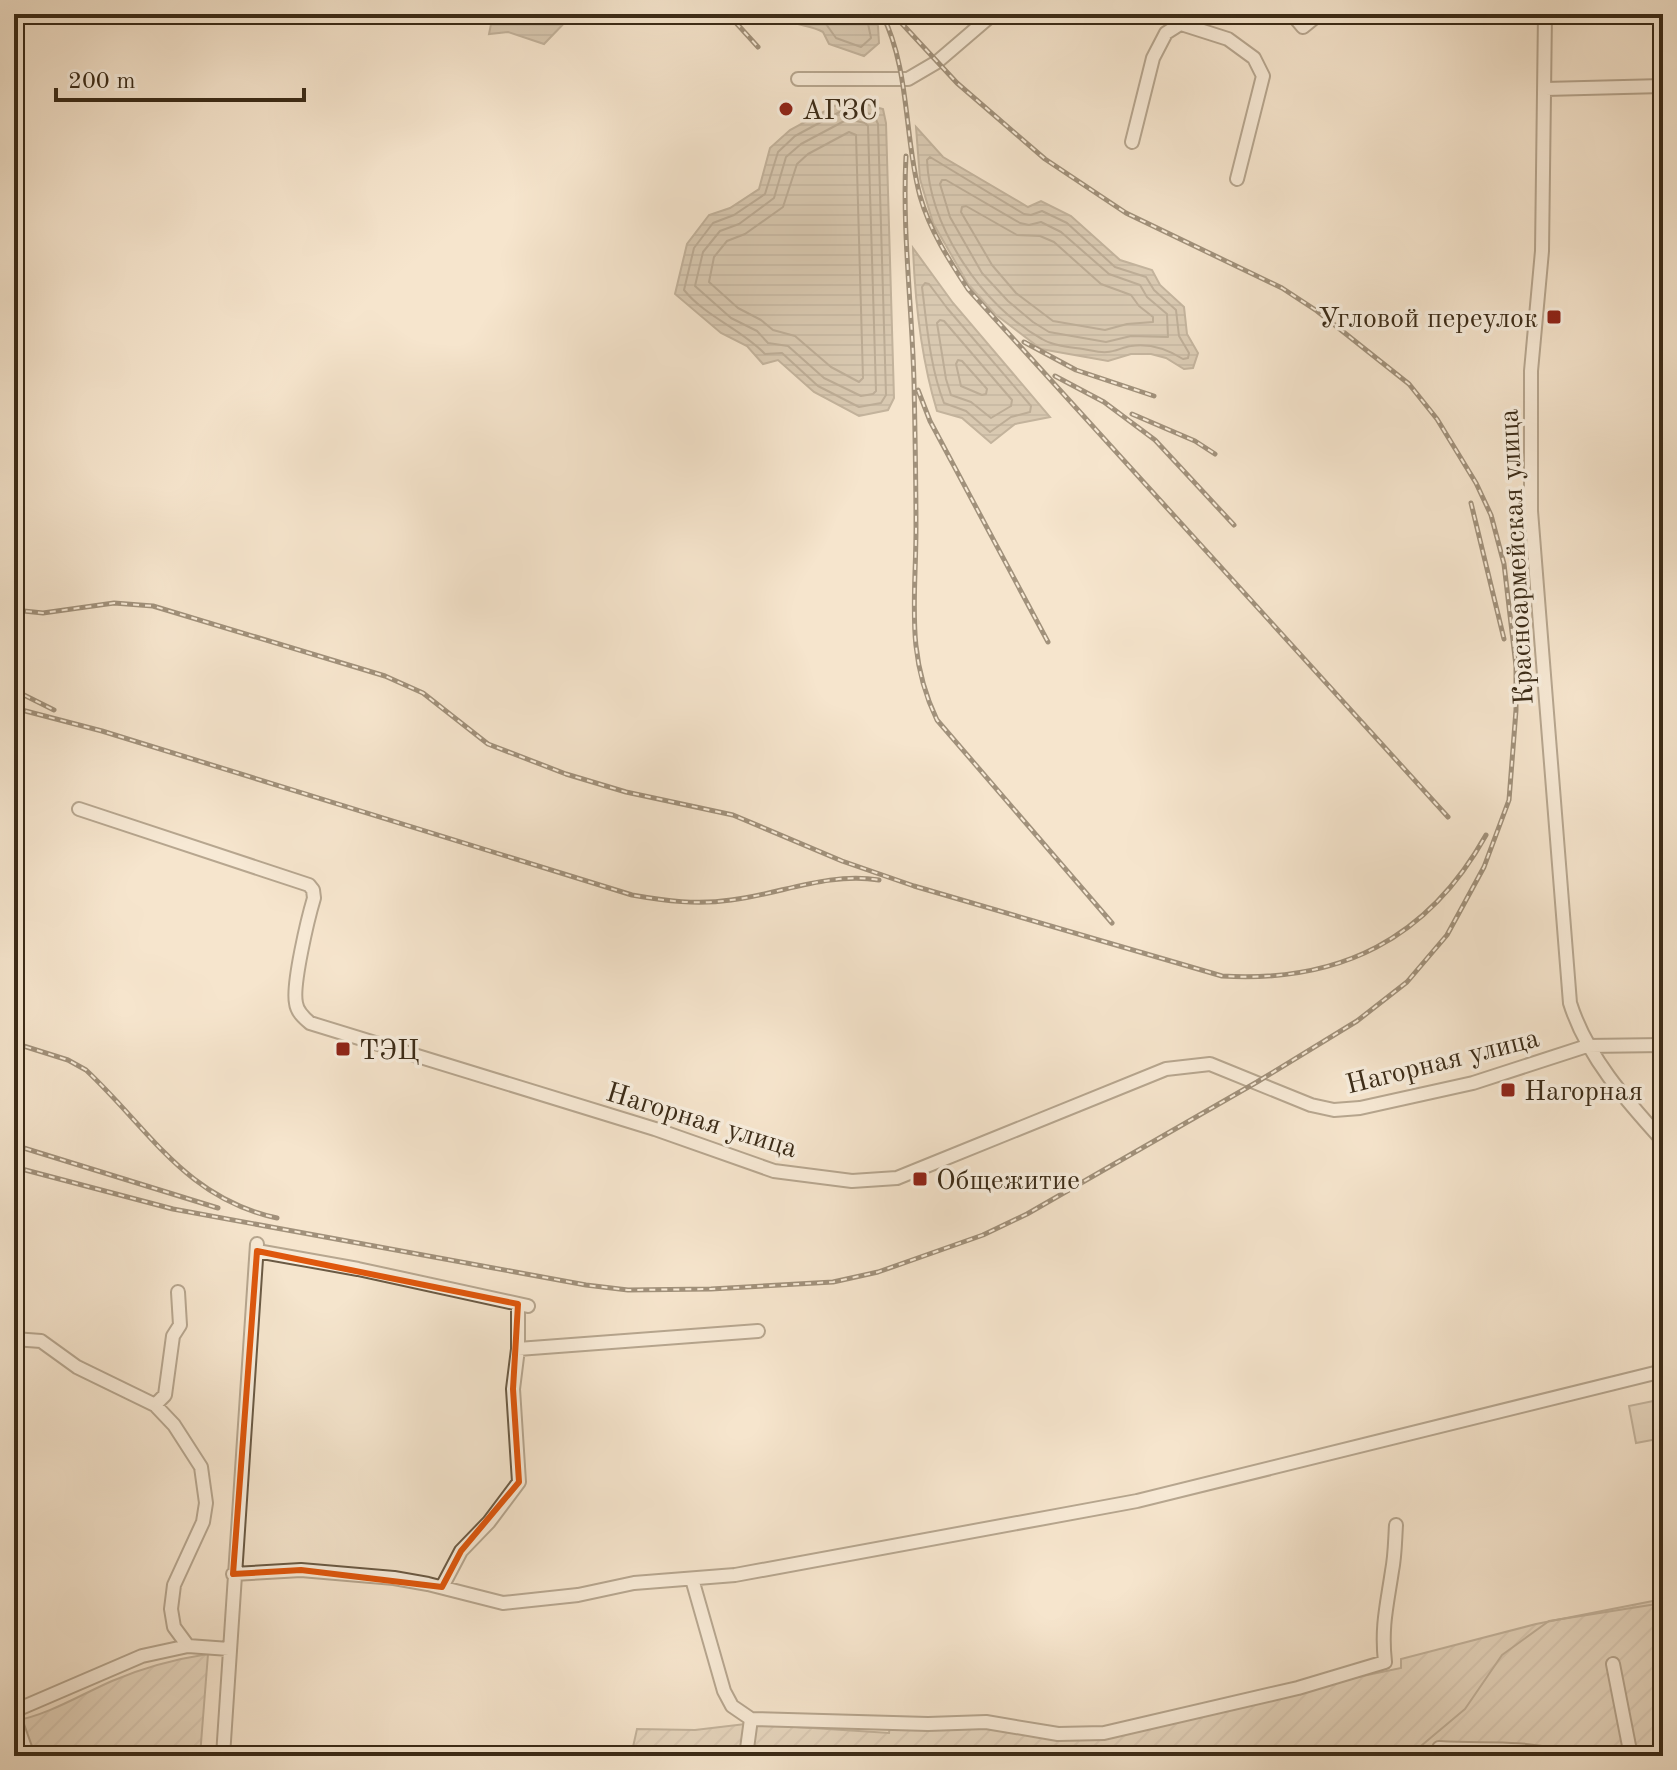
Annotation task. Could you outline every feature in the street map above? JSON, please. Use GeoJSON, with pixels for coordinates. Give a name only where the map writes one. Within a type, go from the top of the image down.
{"type":"FeatureCollection","features":[{"type":"Feature","properties":{"kind":"street"},"geometry":{"type":"LineString","coordinates":[[970,14],[979,25]]}},
{"type":"Feature","properties":{"kind":"street"},"geometry":{"type":"LineString","coordinates":[[798,79],[908,79],[937,62],[993,14]]}},
{"type":"Feature","properties":{"kind":"street"},"geometry":{"type":"LineString","coordinates":[[1132,142],[1153,58],[1166,33],[1196,14]]}},
{"type":"Feature","properties":{"kind":"street"},"geometry":{"type":"LineString","coordinates":[[1292,14],[1303,27],[1319,14]]}},
{"type":"Feature","properties":{"kind":"street","name":"Красноармейская улица"},"geometry":{"type":"LineString","coordinates":[[1545,14],[1542,251],[1531,371],[1531,511],[1570,1003],[1587,1046]]}},
{"type":"Feature","properties":{"kind":"street"},"geometry":{"type":"LineString","coordinates":[[1181,24],[1228,39],[1254,58],[1263,76],[1237,179]]}},
{"type":"Feature","properties":{"kind":"street"},"geometry":{"type":"LineString","coordinates":[[1545,89],[1663,86]]}},
{"type":"Feature","properties":{"kind":"street","name":"Нагорная улица"},"geometry":{"type":"LineString","coordinates":[[79,809],[309,885],[314,898],[296,987],[296,1003],[301,1015],[310,1023],[655,1129],[774,1171],[852,1181],[897,1178],[1166,1069],[1210,1064],[1311,1105],[1334,1110],[1360,1108],[1473,1083],[1587,1046],[1663,1045]]}},
{"type":"Feature","properties":{"kind":"street"},"geometry":{"type":"LineString","coordinates":[[1587,1046],[1627,1101],[1663,1141]]}},
{"type":"Feature","properties":{"kind":"street"},"geometry":{"type":"LineString","coordinates":[[223,1756],[257,1248],[523,1305],[513,1389],[519,1482],[489,1522],[461,1551],[442,1587]]}},
{"type":"Feature","properties":{"kind":"street"},"geometry":{"type":"LineString","coordinates":[[155,1405],[165,1395],[173,1336],[180,1325],[178,1292]]}},
{"type":"Feature","properties":{"kind":"street"},"geometry":{"type":"LineString","coordinates":[[518,1349],[758,1331]]}},
{"type":"Feature","properties":{"kind":"street"},"geometry":{"type":"LineString","coordinates":[[14,1339],[41,1341],[77,1367],[155,1405],[190,1447],[201,1467],[206,1503],[203,1522],[174,1585],[171,1609],[174,1627],[188,1646]]}},
{"type":"Feature","properties":{"kind":"street"},"geometry":{"type":"LineString","coordinates":[[233,1574],[301,1570],[394,1578],[503,1603],[578,1595],[634,1583],[735,1575],[1137,1501],[1663,1371]]}},
{"type":"Feature","properties":{"kind":"street"},"geometry":{"type":"LineString","coordinates":[[692,1579],[724,1691],[732,1706],[751,1719],[928,1724],[986,1722],[1058,1734],[1104,1733],[1298,1688],[1385,1662],[1382,1638],[1384,1610],[1392,1571],[1396,1525]]}},
{"type":"Feature","properties":{"kind":"street"},"geometry":{"type":"LineString","coordinates":[[28,1756],[14,1714],[142,1656],[188,1646],[229,1649]]}},
{"type":"Feature","properties":{"kind":"street"},"geometry":{"type":"LineString","coordinates":[[1613,1664],[1631,1756]]}},
{"type":"Feature","properties":{"kind":"street"},"geometry":{"type":"LineString","coordinates":[[746,1756],[751,1719]]}},
{"type":"Feature","properties":{"kind":"street"},"geometry":{"type":"LineString","coordinates":[[1439,1748],[1510,1748],[1557,1756]]}},
{"type":"Feature","properties":{"kind":"highlighted area"},"geometry":{"type":"Polygon","coordinates":[[[257,1251],[518,1304],[513,1389],[519,1482],[461,1551],[442,1587],[301,1570],[233,1574],[257,1251]]]}},
{"type":"Feature","properties":{"kind":"shaded area"},"geometry":{"type":"Polygon","coordinates":[[[1663,1399],[1663,1438],[1636,1443],[1629,1406],[1663,1399]]]}},
{"type":"Feature","properties":{"kind":"shaded area"},"geometry":{"type":"Polygon","coordinates":[[[1663,1599],[1663,1756],[631,1756],[637,1729],[695,1730],[754,1723],[796,1723],[797,1727],[889,1733],[890,1725],[979,1724],[1078,1736],[1401,1668],[1401,1659],[1536,1624],[1663,1599]]]}},
{"type":"Feature","properties":{"kind":"shaded area"},"geometry":{"type":"Polygon","coordinates":[[[208,1654],[200,1756],[14,1756],[14,1721],[52,1709],[135,1672],[208,1654]]]}},
{"type":"Feature","properties":{"kind":"water"},"geometry":{"type":"Polygon","coordinates":[[[493,14],[573,14],[544,44],[508,32],[489,34],[493,14]]]}},
{"type":"Feature","properties":{"kind":"water"},"geometry":{"type":"Polygon","coordinates":[[[781,14],[872,14],[878,26],[879,43],[864,56],[829,44],[823,32],[787,21],[781,14]]]}},
{"type":"Feature","properties":{"kind":"water"},"geometry":{"type":"Polygon","coordinates":[[[847,99],[883,109],[886,123],[894,398],[888,410],[859,416],[814,392],[778,360],[763,364],[747,346],[721,333],[675,294],[687,244],[709,215],[730,208],[759,189],[770,148],[790,130],[847,99]]]}},
{"type":"Feature","properties":{"kind":"water"},"geometry":{"type":"Polygon","coordinates":[[[916,127],[943,157],[1028,207],[1041,201],[1071,216],[1120,260],[1152,270],[1160,285],[1184,307],[1187,334],[1198,353],[1193,368],[1184,369],[1166,358],[1151,354],[1131,354],[1108,361],[1041,349],[995,314],[968,284],[933,223],[920,179],[916,127]]]}},
{"type":"Feature","properties":{"kind":"water"},"geometry":{"type":"Polygon","coordinates":[[[913,248],[953,303],[1050,417],[1015,424],[991,443],[962,418],[937,411],[920,330],[913,248]]]}},
{"type":"Feature","properties":{"kind":"waterway"},"geometry":{"type":"LineString","coordinates":[[1409,1756],[1465,1709],[1502,1655],[1549,1621],[1663,1603]]}},
{"type":"Feature","properties":{"kind":"waterway"},"geometry":{"type":"LineString","coordinates":[[1353,1756],[1362,1756]]}},
{"type":"Feature","properties":{"kind":"railway"},"geometry":{"type":"LineString","coordinates":[[728,14],[758,47]]}},
{"type":"Feature","properties":{"kind":"railway"},"geometry":{"type":"LineString","coordinates":[[882,14],[898,57],[915,173],[924,209],[947,256],[968,289],[1448,817]]}},
{"type":"Feature","properties":{"kind":"railway"},"geometry":{"type":"LineString","coordinates":[[14,1167],[173,1209],[586,1285],[628,1290],[711,1289],[833,1282],[878,1272],[983,1235],[1027,1214],[1357,1021],[1407,982],[1447,935],[1484,867],[1509,800],[1516,710],[1516,666],[1504,564],[1491,515],[1476,483],[1437,419],[1409,384],[1317,311],[1282,288],[1126,213],[1045,159],[957,83],[893,14]]}},
{"type":"Feature","properties":{"kind":"railway"},"geometry":{"type":"LineString","coordinates":[[906,156],[905,212],[915,436],[914,626],[920,672],[937,720],[1112,923]]}},
{"type":"Feature","properties":{"kind":"railway"},"geometry":{"type":"LineString","coordinates":[[1024,342],[1076,370],[1154,396]]}},
{"type":"Feature","properties":{"kind":"railway"},"geometry":{"type":"LineString","coordinates":[[1055,376],[1104,402],[1155,440],[1234,525]]}},
{"type":"Feature","properties":{"kind":"railway"},"geometry":{"type":"LineString","coordinates":[[918,390],[930,421],[1048,642]]}},
{"type":"Feature","properties":{"kind":"railway"},"geometry":{"type":"LineString","coordinates":[[1132,414],[1195,441],[1215,454]]}},
{"type":"Feature","properties":{"kind":"railway"},"geometry":{"type":"LineString","coordinates":[[1471,503],[1504,639]]}},
{"type":"Feature","properties":{"kind":"railway"},"geometry":{"type":"LineString","coordinates":[[14,610],[43,613],[114,603],[153,606],[385,676],[423,693],[488,744],[566,774],[626,792],[733,815],[842,861],[914,886],[1222,976],[1305,972],[1342,962],[1376,947],[1408,927],[1437,902],[1463,871],[1486,835]]}},
{"type":"Feature","properties":{"kind":"railway"},"geometry":{"type":"LineString","coordinates":[[14,690],[54,710]]}},
{"type":"Feature","properties":{"kind":"railway"},"geometry":{"type":"LineString","coordinates":[[14,708],[102,731],[632,895],[706,902],[750,897],[823,881],[879,880]]}},
{"type":"Feature","properties":{"kind":"railway"},"geometry":{"type":"LineString","coordinates":[[14,1043],[68,1060],[86,1070],[193,1178],[217,1195],[277,1218]]}},
{"type":"Feature","properties":{"kind":"railway"},"geometry":{"type":"LineString","coordinates":[[14,1145],[218,1208]]}},
{"type":"Feature","properties":{"kind":"place","name":"АГЗС"},"geometry":{"type":"Point","coordinates":[786,109]}},
{"type":"Feature","properties":{"kind":"place","name":"Угловой переулок"},"geometry":{"type":"Point","coordinates":[1554,317]}},
{"type":"Feature","properties":{"kind":"place","name":"ТЭЦ"},"geometry":{"type":"Point","coordinates":[343,1049]}},
{"type":"Feature","properties":{"kind":"place","name":"Нагорная"},"geometry":{"type":"Point","coordinates":[1508,1090]}},
{"type":"Feature","properties":{"kind":"place","name":"Общежитие"},"geometry":{"type":"Point","coordinates":[920,1179]}}]}
